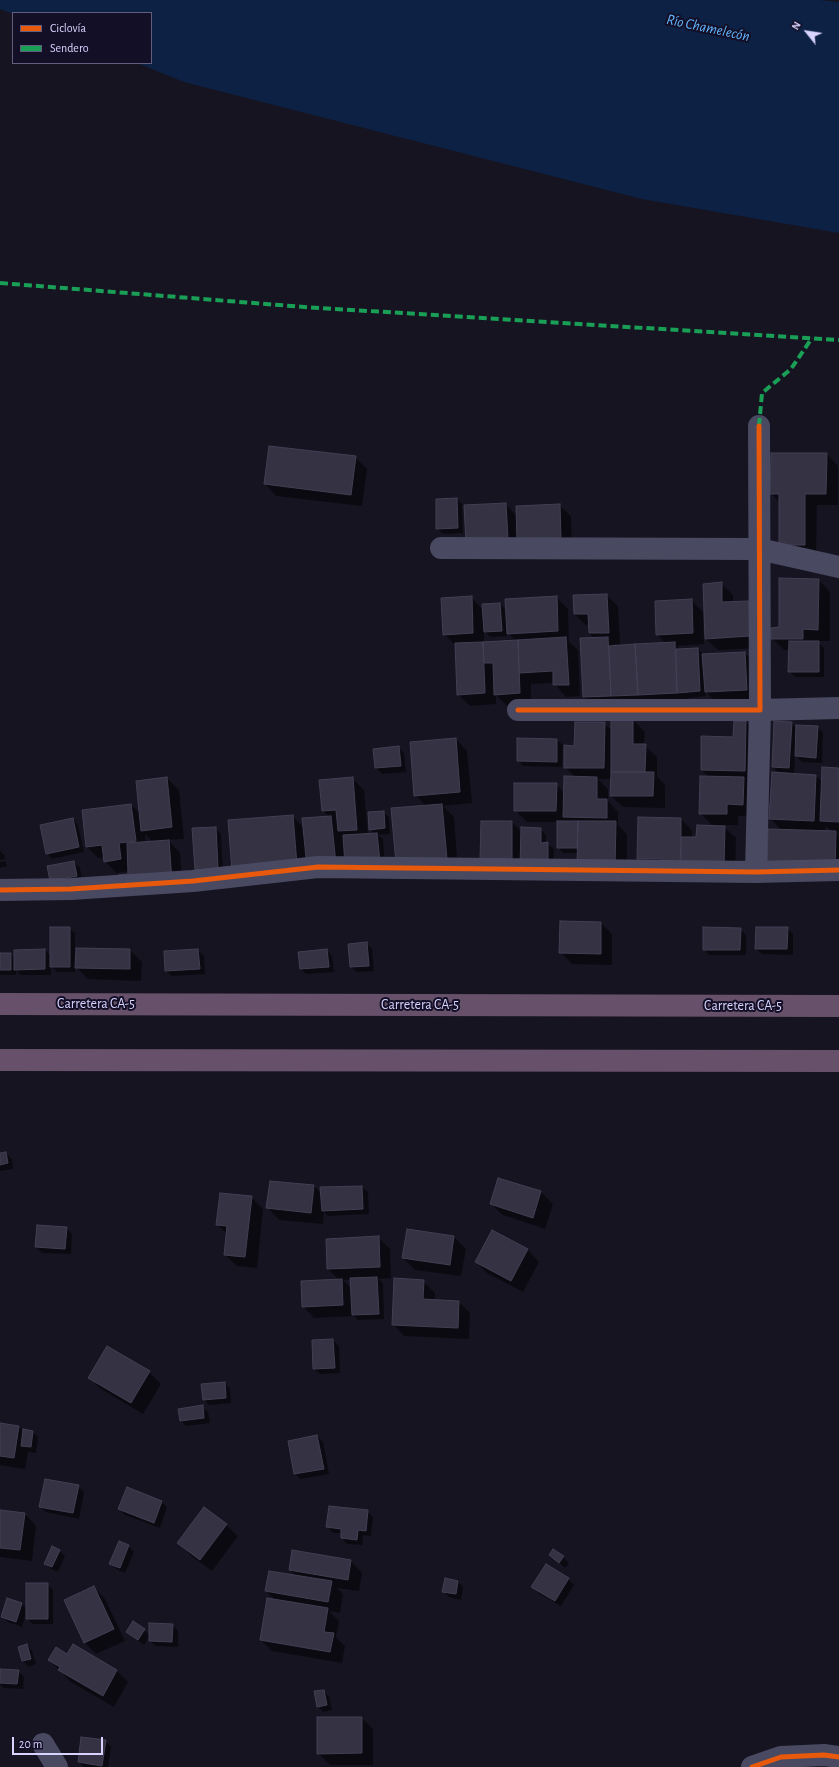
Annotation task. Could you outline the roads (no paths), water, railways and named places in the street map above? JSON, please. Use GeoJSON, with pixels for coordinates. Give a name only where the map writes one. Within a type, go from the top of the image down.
{"type":"FeatureCollection","features":[{"type":"Feature","properties":{"kind":"highway","name":"Carretera CA-5"},"geometry":{"type":"LineString","coordinates":[[0,1004],[839,1006]]}},
{"type":"Feature","properties":{"kind":"highway"},"geometry":{"type":"LineString","coordinates":[[0,1060],[839,1061]]}},
{"type":"Feature","properties":{"kind":"street"},"geometry":{"type":"LineString","coordinates":[[756,872],[760,710],[759,426]]}},
{"type":"Feature","properties":{"kind":"street"},"geometry":{"type":"LineString","coordinates":[[441,548],[759,549],[839,567]]}},
{"type":"Feature","properties":{"kind":"street"},"geometry":{"type":"LineString","coordinates":[[518,710],[760,710],[839,708]]}},
{"type":"Feature","properties":{"kind":"street"},"geometry":{"type":"LineString","coordinates":[[0,890],[71,889],[185,881],[318,867],[756,872],[839,870]]}},
{"type":"Feature","properties":{"kind":"street"},"geometry":{"type":"LineString","coordinates":[[43,1744],[57,1767]]}},
{"type":"Feature","properties":{"kind":"street"},"geometry":{"type":"LineString","coordinates":[[752,1767],[781,1757],[824,1755],[839,1758]]}},
{"type":"Feature","properties":{"kind":"water","name":"Río Chamelecón"},"geometry":{"type":"Polygon","coordinates":[[[0,0],[819,0],[839,2],[839,233],[642,199],[184,82],[139,64],[152,64],[152,12],[12,12],[12,14],[0,9],[0,0]]]}}]}
